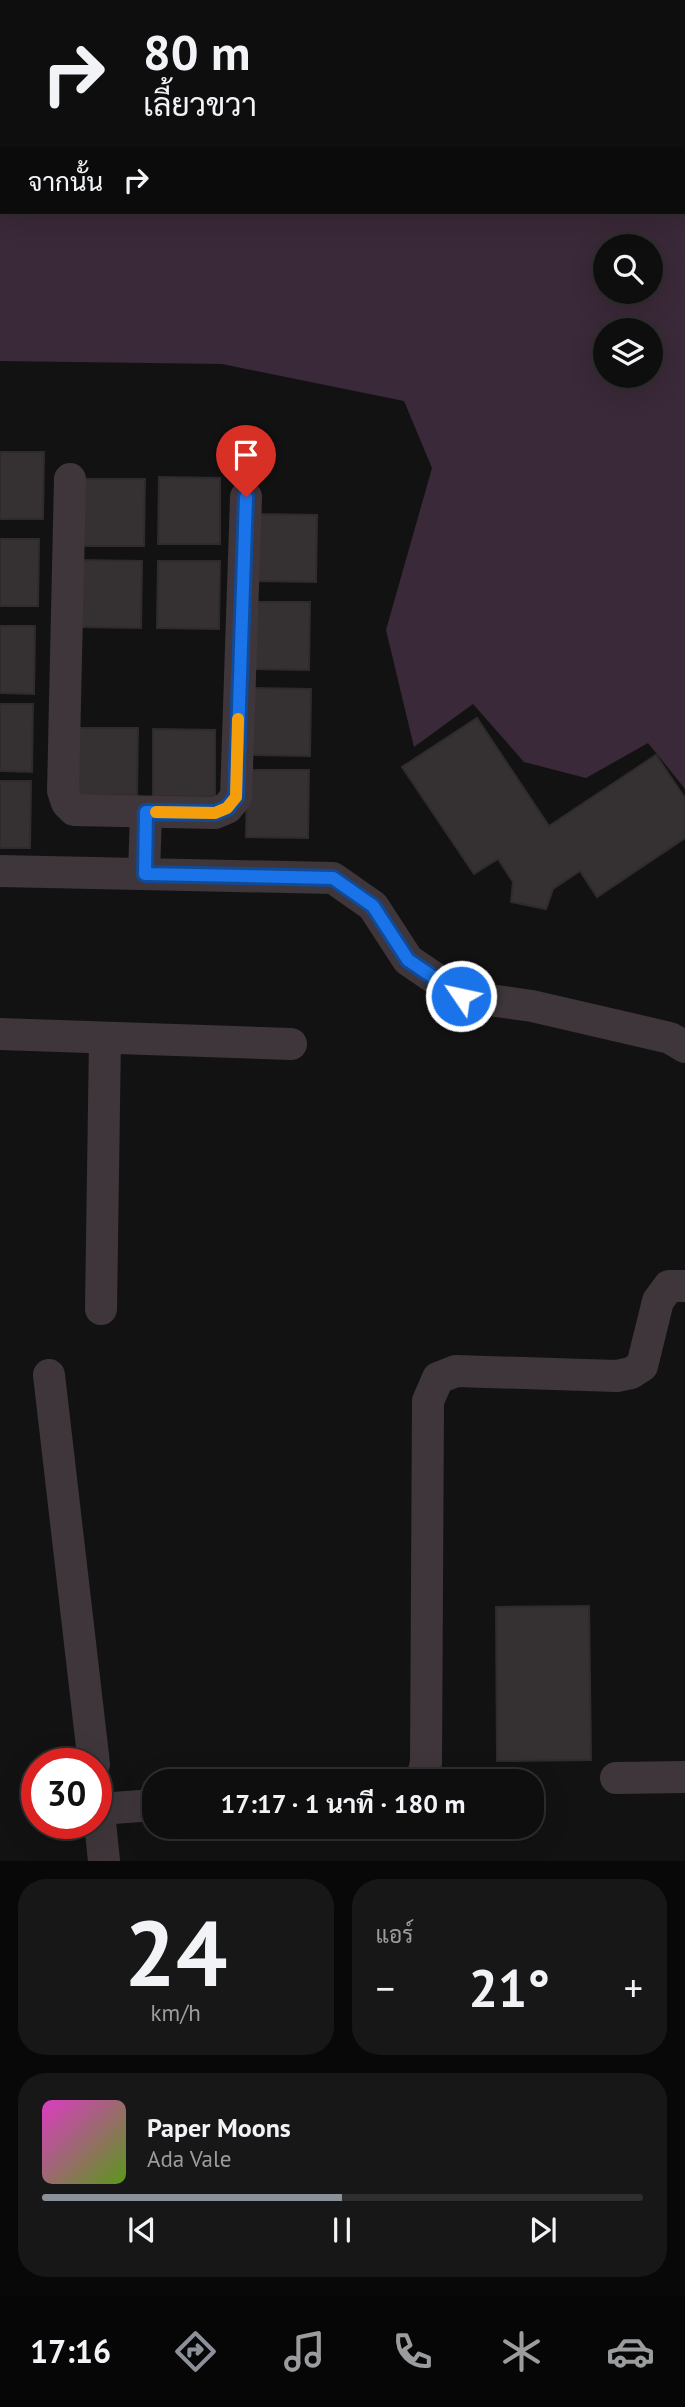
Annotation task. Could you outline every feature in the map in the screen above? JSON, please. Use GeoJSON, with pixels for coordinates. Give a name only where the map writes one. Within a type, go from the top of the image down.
{"type":"FeatureCollection","features":[{"type":"Feature","properties":{"kind":"street"},"geometry":{"type":"LineString","coordinates":[[70,479],[63,791],[67,803],[74,810],[215,813],[227,808],[236,797],[246,497]]}},
{"type":"Feature","properties":{"kind":"street"},"geometry":{"type":"LineString","coordinates":[[145,874],[146,812]]}},
{"type":"Feature","properties":{"kind":"street"},"geometry":{"type":"LineString","coordinates":[[0,871],[333,878],[373,906],[408,960],[461,996],[532,1006],[670,1038],[685,1047]]}},
{"type":"Feature","properties":{"kind":"street"},"geometry":{"type":"LineString","coordinates":[[0,1034],[291,1044]]}},
{"type":"Feature","properties":{"kind":"street"},"geometry":{"type":"LineString","coordinates":[[101,1309],[105,1038]]}},
{"type":"Feature","properties":{"kind":"street"},"geometry":{"type":"LineString","coordinates":[[424,1769],[428,1401],[438,1378],[456,1371],[617,1376],[631,1373],[642,1366],[658,1301],[669,1286],[685,1286]]}},
{"type":"Feature","properties":{"kind":"street"},"geometry":{"type":"LineString","coordinates":[[50,1375],[92,1748]]}},
{"type":"Feature","properties":{"kind":"street"},"geometry":{"type":"LineString","coordinates":[[616,1778],[685,1777]]}},
{"type":"Feature","properties":{"kind":"street"},"geometry":{"type":"LineString","coordinates":[[112,1798],[142,1803]]}},
{"type":"Feature","properties":{"kind":"street"},"geometry":{"type":"LineString","coordinates":[[102,1839],[104,1861]]}},
{"type":"Feature","properties":{"kind":"shaded area"},"geometry":{"type":"Polygon","coordinates":[[[0,214],[685,214],[685,789],[648,743],[586,778],[524,762],[473,704],[414,747],[386,630],[432,468],[404,401],[222,364],[0,361],[0,214]]]}},
{"type":"Feature","properties":{"kind":"building"},"geometry":{"type":"Polygon","coordinates":[[[0,452],[44,452],[43,519],[0,519],[0,452]]]}},
{"type":"Feature","properties":{"kind":"building"},"geometry":{"type":"Polygon","coordinates":[[[159,477],[220,478],[220,544],[158,544],[159,477]]]}},
{"type":"Feature","properties":{"kind":"building"},"geometry":{"type":"Polygon","coordinates":[[[83,479],[145,479],[144,546],[83,546],[83,479]]]}},
{"type":"Feature","properties":{"kind":"building"},"geometry":{"type":"Polygon","coordinates":[[[255,514],[317,515],[316,582],[255,581],[255,514]]]}},
{"type":"Feature","properties":{"kind":"building"},"geometry":{"type":"Polygon","coordinates":[[[0,539],[39,539],[38,606],[0,606],[0,539]]]}},
{"type":"Feature","properties":{"kind":"building"},"geometry":{"type":"Polygon","coordinates":[[[80,560],[142,561],[141,628],[80,627],[80,560]]]}},
{"type":"Feature","properties":{"kind":"building"},"geometry":{"type":"Polygon","coordinates":[[[158,561],[220,561],[219,629],[157,628],[158,561]]]}},
{"type":"Feature","properties":{"kind":"building"},"geometry":{"type":"Polygon","coordinates":[[[248,602],[310,602],[309,670],[247,669],[248,602]]]}},
{"type":"Feature","properties":{"kind":"building"},"geometry":{"type":"Polygon","coordinates":[[[0,626],[35,626],[34,694],[0,693],[0,626]]]}},
{"type":"Feature","properties":{"kind":"building"},"geometry":{"type":"Polygon","coordinates":[[[249,688],[311,689],[310,756],[249,755],[249,688]]]}},
{"type":"Feature","properties":{"kind":"building"},"geometry":{"type":"Polygon","coordinates":[[[0,704],[33,704],[32,772],[0,771],[0,704]]]}},
{"type":"Feature","properties":{"kind":"building"},"geometry":{"type":"Polygon","coordinates":[[[477,718],[549,826],[656,755],[685,798],[685,838],[597,897],[580,871],[553,889],[546,909],[511,902],[513,882],[498,859],[474,874],[402,767],[477,718]]]}},
{"type":"Feature","properties":{"kind":"building"},"geometry":{"type":"Polygon","coordinates":[[[76,728],[138,728],[137,795],[76,795],[76,728]]]}},
{"type":"Feature","properties":{"kind":"building"},"geometry":{"type":"Polygon","coordinates":[[[153,729],[215,730],[215,797],[153,796],[153,729]]]}},
{"type":"Feature","properties":{"kind":"building"},"geometry":{"type":"Polygon","coordinates":[[[247,770],[309,770],[308,838],[246,837],[247,770]]]}},
{"type":"Feature","properties":{"kind":"building"},"geometry":{"type":"Polygon","coordinates":[[[0,781],[31,781],[30,848],[0,848],[0,781]]]}},
{"type":"Feature","properties":{"kind":"building"},"geometry":{"type":"Polygon","coordinates":[[[589,1606],[591,1760],[497,1761],[496,1607],[589,1606]]]}},
{"type":"Feature","properties":{"kind":"slow traffic"},"geometry":{"type":"LineString","coordinates":[[156,812],[215,813],[227,808],[236,797],[238,719]]}},
{"type":"Feature","properties":{"kind":"route"},"geometry":{"type":"LineString","coordinates":[[246,497],[236,797],[227,808],[215,813],[146,812],[145,874],[333,878],[373,906],[408,960],[461,996]]}}]}
